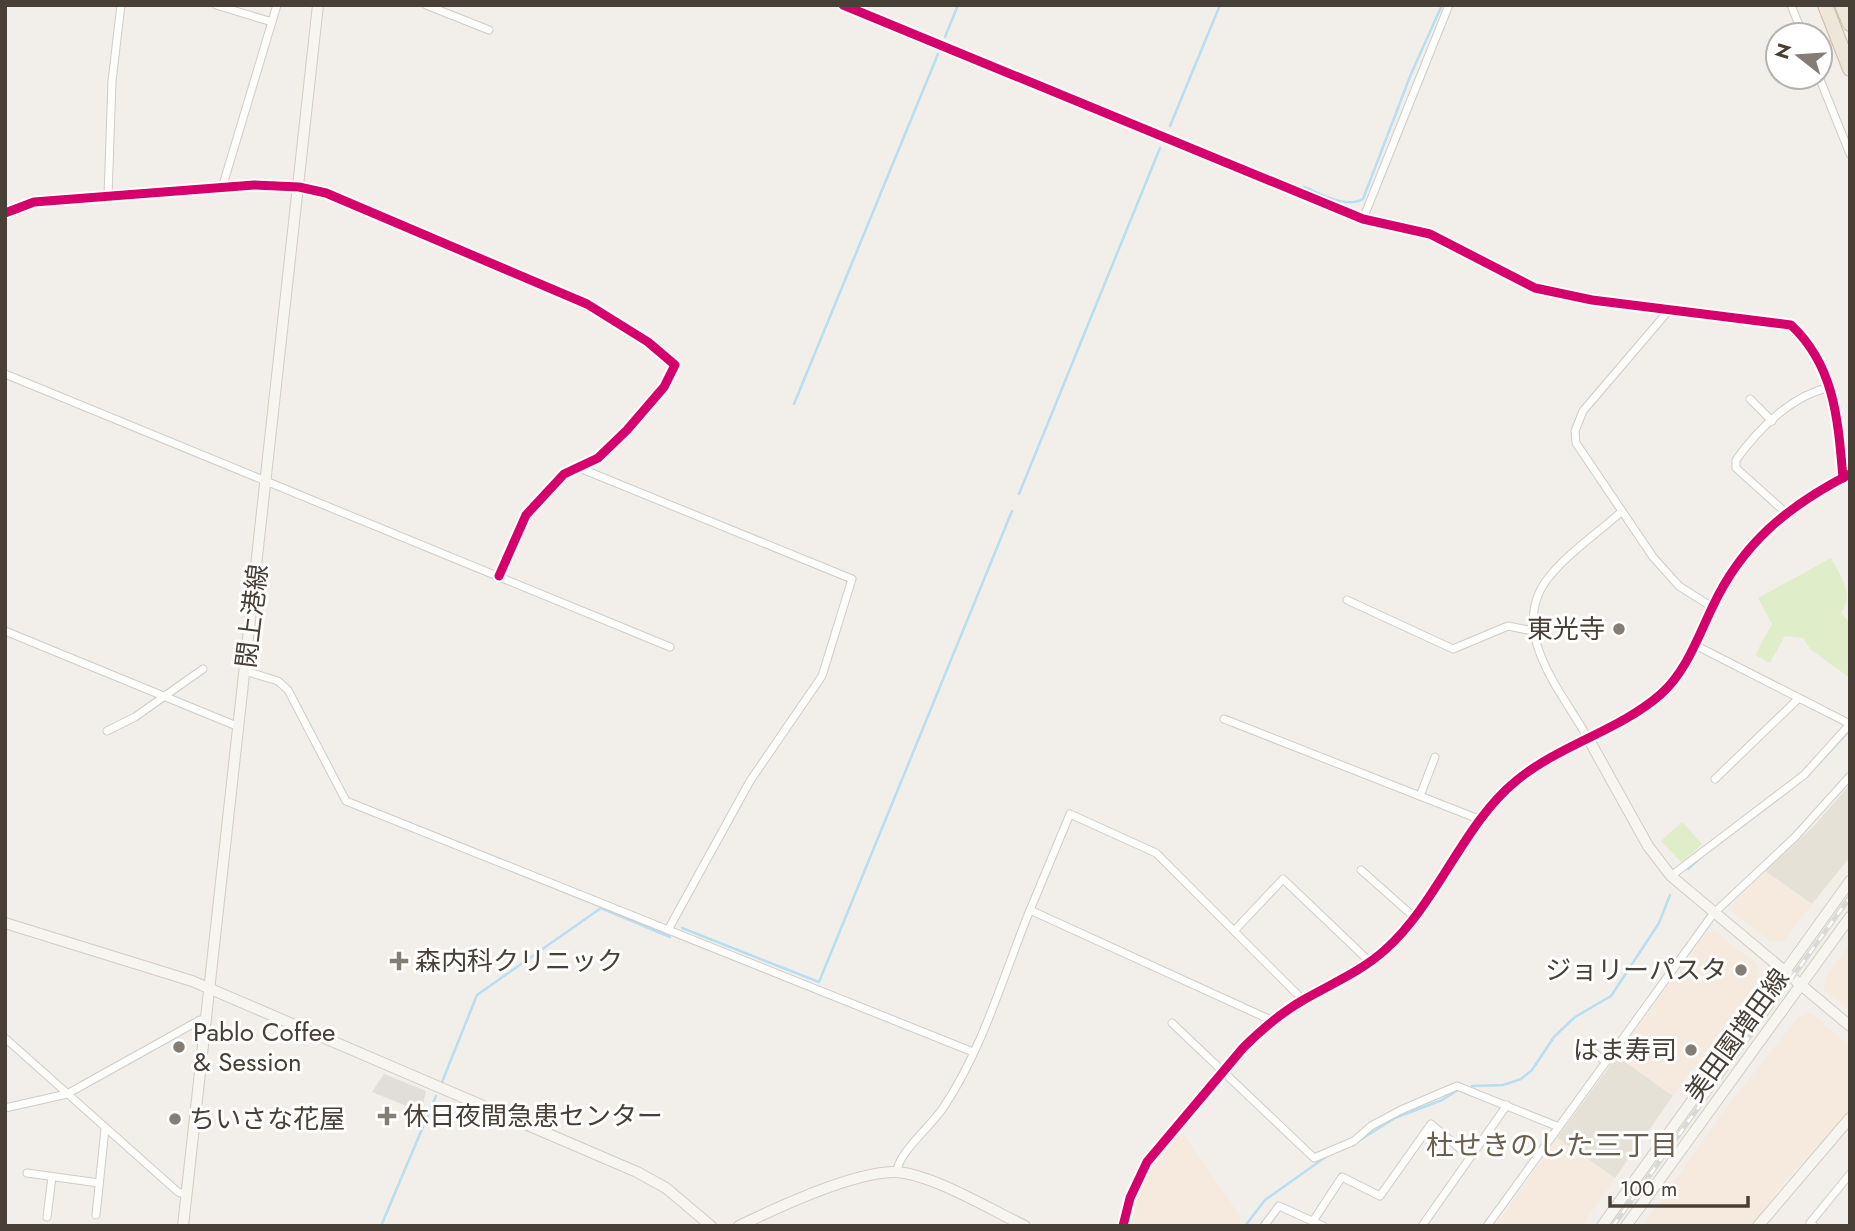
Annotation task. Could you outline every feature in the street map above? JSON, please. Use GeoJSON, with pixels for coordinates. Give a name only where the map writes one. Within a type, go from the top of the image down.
{"type":"FeatureCollection","features":[{"type":"Feature","properties":{"kind":"highway"},"geometry":{"type":"LineString","coordinates":[[1825,5],[1850,69]]}},
{"type":"Feature","properties":{"kind":"highway"},"geometry":{"type":"LineString","coordinates":[[1842,5],[1850,24]]}},
{"type":"Feature","properties":{"kind":"street"},"geometry":{"type":"LineString","coordinates":[[108,196],[112,81],[121,5]]}},
{"type":"Feature","properties":{"kind":"street"},"geometry":{"type":"LineString","coordinates":[[216,5],[272,22]]}},
{"type":"Feature","properties":{"kind":"street"},"geometry":{"type":"LineString","coordinates":[[222,188],[277,5]]}},
{"type":"Feature","properties":{"kind":"street","name":"閖上港線"},"geometry":{"type":"LineString","coordinates":[[183,1226],[208,1021],[318,5]]}},
{"type":"Feature","properties":{"kind":"street"},"geometry":{"type":"LineString","coordinates":[[426,5],[489,30]]}},
{"type":"Feature","properties":{"kind":"street"},"geometry":{"type":"LineString","coordinates":[[843,5],[1363,219],[1430,234],[1535,288],[1592,300],[1791,325],[1812,347],[1831,387],[1846,476],[1785,512],[1741,556],[1678,675],[1662,693],[1640,709],[1514,782],[1482,820],[1414,917],[1370,962],[1303,1000],[1273,1021],[1224,1070],[1147,1162],[1130,1198],[1123,1226]]}},
{"type":"Feature","properties":{"kind":"street"},"geometry":{"type":"LineString","coordinates":[[1363,219],[1449,5]]}},
{"type":"Feature","properties":{"kind":"street"},"geometry":{"type":"LineString","coordinates":[[1826,91],[1846,133],[1850,154]]}},
{"type":"Feature","properties":{"kind":"street"},"geometry":{"type":"LineString","coordinates":[[5,213],[34,202],[222,188],[299,187],[370,210],[587,304],[648,342],[675,365],[664,387],[627,430],[598,457],[564,474],[526,515],[499,576]]}},
{"type":"Feature","properties":{"kind":"street"},"geometry":{"type":"LineString","coordinates":[[1670,309],[1583,411],[1577,425],[1578,449],[1621,512],[1679,586],[1712,607]]}},
{"type":"Feature","properties":{"kind":"street"},"geometry":{"type":"LineString","coordinates":[[5,374],[670,647]]}},
{"type":"Feature","properties":{"kind":"street"},"geometry":{"type":"LineString","coordinates":[[1785,512],[1736,468],[1737,460],[1744,449],[1795,400],[1813,391],[1831,387]]}},
{"type":"Feature","properties":{"kind":"street"},"geometry":{"type":"LineString","coordinates":[[1750,399],[1772,421]]}},
{"type":"Feature","properties":{"kind":"street"},"geometry":{"type":"LineString","coordinates":[[577,467],[852,579],[821,676],[750,781],[668,930]]}},
{"type":"Feature","properties":{"kind":"street"},"geometry":{"type":"LineString","coordinates":[[1621,512],[1549,577],[1536,598],[1533,631],[1537,649],[1648,846],[1671,876],[1713,914],[1850,1026]]}},
{"type":"Feature","properties":{"kind":"street"},"geometry":{"type":"LineString","coordinates":[[1347,600],[1453,649],[1508,626],[1533,631]]}},
{"type":"Feature","properties":{"kind":"street"},"geometry":{"type":"LineString","coordinates":[[5,631],[239,727]]}},
{"type":"Feature","properties":{"kind":"street"},"geometry":{"type":"LineString","coordinates":[[1671,876],[1804,775],[1850,724],[1695,645]]}},
{"type":"Feature","properties":{"kind":"street"},"geometry":{"type":"LineString","coordinates":[[107,731],[135,717],[203,669]]}},
{"type":"Feature","properties":{"kind":"street"},"geometry":{"type":"LineString","coordinates":[[245,671],[278,681],[288,690],[346,801],[973,1052]]}},
{"type":"Feature","properties":{"kind":"street"},"geometry":{"type":"LineString","coordinates":[[1715,779],[1798,699]]}},
{"type":"Feature","properties":{"kind":"street"},"geometry":{"type":"LineString","coordinates":[[1224,719],[1482,820]]}},
{"type":"Feature","properties":{"kind":"street"},"geometry":{"type":"LineString","coordinates":[[1420,796],[1435,757]]}},
{"type":"Feature","properties":{"kind":"street"},"geometry":{"type":"LineString","coordinates":[[1487,1226],[1713,914],[1795,837],[1850,776]]}},
{"type":"Feature","properties":{"kind":"street"},"geometry":{"type":"LineString","coordinates":[[897,1172],[901,1157],[943,1109],[973,1052],[1070,814],[1114,831],[1156,853],[1303,1000]]}},
{"type":"Feature","properties":{"kind":"street"},"geometry":{"type":"LineString","coordinates":[[1361,870],[1414,917]]}},
{"type":"Feature","properties":{"kind":"street"},"geometry":{"type":"LineString","coordinates":[[1235,930],[1283,879],[1370,962]]}},
{"type":"Feature","properties":{"kind":"street","name":"美田園増田線"},"geometry":{"type":"LineString","coordinates":[[1602,1226],[1850,880]]}},
{"type":"Feature","properties":{"kind":"street"},"geometry":{"type":"LineString","coordinates":[[1030,911],[1273,1021]]}},
{"type":"Feature","properties":{"kind":"street","name":"美田園増田線"},"geometry":{"type":"LineString","coordinates":[[1626,1226],[1702,1117],[1802,986],[1850,917]]}},
{"type":"Feature","properties":{"kind":"street"},"geometry":{"type":"LineString","coordinates":[[5,923],[211,989],[637,1172],[666,1188],[711,1226]]}},
{"type":"Feature","properties":{"kind":"street"},"geometry":{"type":"LineString","coordinates":[[5,1108],[67,1094],[200,1020],[208,1021]]}},
{"type":"Feature","properties":{"kind":"street"},"geometry":{"type":"LineString","coordinates":[[1172,1023],[1314,1158],[1354,1141],[1378,1122],[1401,1110],[1457,1086],[1559,1127]]}},
{"type":"Feature","properties":{"kind":"street"},"geometry":{"type":"LineString","coordinates":[[5,1038],[178,1192],[187,1195]]}},
{"type":"Feature","properties":{"kind":"street"},"geometry":{"type":"LineString","coordinates":[[1584,1046],[1606,1062]]}},
{"type":"Feature","properties":{"kind":"street"},"geometry":{"type":"LineString","coordinates":[[1422,1226],[1507,1105]]}},
{"type":"Feature","properties":{"kind":"street"},"geometry":{"type":"LineString","coordinates":[[1758,1226],[1850,1118]]}},
{"type":"Feature","properties":{"kind":"street"},"geometry":{"type":"LineString","coordinates":[[1313,1221],[1342,1177],[1380,1196],[1431,1124],[1470,1157]]}},
{"type":"Feature","properties":{"kind":"street"},"geometry":{"type":"LineString","coordinates":[[96,1215],[105,1129]]}},
{"type":"Feature","properties":{"kind":"street"},"geometry":{"type":"LineString","coordinates":[[739,1226],[836,1187],[875,1174],[897,1172],[934,1183],[1025,1226]]}},
{"type":"Feature","properties":{"kind":"street"},"geometry":{"type":"LineString","coordinates":[[27,1173],[99,1183]]}},
{"type":"Feature","properties":{"kind":"street"},"geometry":{"type":"LineString","coordinates":[[1814,1226],[1810,1223],[1850,1174]]}},
{"type":"Feature","properties":{"kind":"street"},"geometry":{"type":"LineString","coordinates":[[47,1217],[52,1177]]}},
{"type":"Feature","properties":{"kind":"street"},"geometry":{"type":"LineString","coordinates":[[1264,1226],[1279,1206],[1323,1226]]}},
{"type":"Feature","properties":{"kind":"shaded area"},"geometry":{"type":"Polygon","coordinates":[[[1850,784],[1850,857],[1812,904],[1765,871],[1812,828],[1850,784]]]}},
{"type":"Feature","properties":{"kind":"shaded area"},"geometry":{"type":"Polygon","coordinates":[[[1765,871],[1812,904],[1784,941],[1771,942],[1734,913],[1733,903],[1765,871]]]}},
{"type":"Feature","properties":{"kind":"shaded area"},"geometry":{"type":"Polygon","coordinates":[[[1707,932],[1716,932],[1758,965],[1758,980],[1673,1096],[1617,1056],[1707,932]]]}},
{"type":"Feature","properties":{"kind":"shaded area"},"geometry":{"type":"Polygon","coordinates":[[[1850,943],[1850,1011],[1824,990],[1825,978],[1850,943]]]}},
{"type":"Feature","properties":{"kind":"shaded area"},"geometry":{"type":"Polygon","coordinates":[[[1811,1013],[1850,1046],[1850,1111],[1783,1183],[1753,1226],[1643,1226],[1720,1116],[1798,1017],[1811,1013]]]}},
{"type":"Feature","properties":{"kind":"shaded area"},"geometry":{"type":"Polygon","coordinates":[[[1617,1056],[1673,1096],[1615,1178],[1557,1138],[1617,1056]]]}},
{"type":"Feature","properties":{"kind":"shaded area"},"geometry":{"type":"Polygon","coordinates":[[[384,1074],[426,1091],[421,1112],[372,1092],[384,1074]]]}},
{"type":"Feature","properties":{"kind":"shaded area"},"geometry":{"type":"Polygon","coordinates":[[[1180,1130],[1241,1217],[1238,1226],[1131,1226],[1142,1182],[1180,1130]]]}},
{"type":"Feature","properties":{"kind":"shaded area"},"geometry":{"type":"Polygon","coordinates":[[[1557,1138],[1615,1178],[1582,1226],[1495,1226],[1557,1138]]]}},
{"type":"Feature","properties":{"kind":"green space"},"geometry":{"type":"Polygon","coordinates":[[[1831,558],[1847,592],[1841,613],[1850,623],[1850,678],[1810,649],[1803,638],[1785,636],[1770,663],[1755,655],[1772,624],[1758,598],[1831,558]]]}},
{"type":"Feature","properties":{"kind":"green space"},"geometry":{"type":"Polygon","coordinates":[[[1682,822],[1702,844],[1682,863],[1661,841],[1682,822]]]}},
{"type":"Feature","properties":{"kind":"waterway"},"geometry":{"type":"LineString","coordinates":[[945,37],[958,5]]}},
{"type":"Feature","properties":{"kind":"waterway"},"geometry":{"type":"LineString","coordinates":[[1170,126],[1220,5]]}},
{"type":"Feature","properties":{"kind":"waterway"},"geometry":{"type":"LineString","coordinates":[[1304,187],[1341,201],[1356,202],[1363,199],[1411,74],[1442,5]]}},
{"type":"Feature","properties":{"kind":"waterway"},"geometry":{"type":"LineString","coordinates":[[794,404],[938,54]]}},
{"type":"Feature","properties":{"kind":"waterway"},"geometry":{"type":"LineString","coordinates":[[1019,494],[1160,148]]}},
{"type":"Feature","properties":{"kind":"waterway"},"geometry":{"type":"LineString","coordinates":[[682,928],[819,982],[1012,511]]}},
{"type":"Feature","properties":{"kind":"waterway"},"geometry":{"type":"LineString","coordinates":[[1807,776],[1849,731]]}},
{"type":"Feature","properties":{"kind":"waterway"},"geometry":{"type":"LineString","coordinates":[[1688,869],[1699,859]]}},
{"type":"Feature","properties":{"kind":"waterway"},"geometry":{"type":"LineString","coordinates":[[1472,1086],[1503,1085],[1521,1079],[1532,1070],[1554,1037],[1575,1017],[1611,996],[1659,923],[1670,895]]}},
{"type":"Feature","properties":{"kind":"waterway"},"geometry":{"type":"LineString","coordinates":[[442,1082],[477,995],[601,908],[670,937]]}},
{"type":"Feature","properties":{"kind":"waterway"},"geometry":{"type":"LineString","coordinates":[[1352,1145],[1395,1118],[1442,1100],[1458,1090]]}},
{"type":"Feature","properties":{"kind":"waterway"},"geometry":{"type":"LineString","coordinates":[[381,1226],[436,1096]]}},
{"type":"Feature","properties":{"kind":"waterway"},"geometry":{"type":"LineString","coordinates":[[1245,1226],[1265,1200],[1327,1156]]}},
{"type":"Feature","properties":{"kind":"railway"},"geometry":{"type":"LineString","coordinates":[[1613,1226],[1850,897]]}},
{"type":"Feature","properties":{"kind":"cycle path"},"geometry":{"type":"LineString","coordinates":[[843,5],[1363,219],[1430,234],[1535,288],[1592,300],[1791,325],[1817,358],[1832,396],[1843,478]]}},
{"type":"Feature","properties":{"kind":"cycle path"},"geometry":{"type":"LineString","coordinates":[[5,213],[34,202],[254,185],[299,187],[326,193],[587,304],[648,342],[675,365],[664,387],[627,430],[598,458],[564,474],[526,515],[499,576]]}},
{"type":"Feature","properties":{"kind":"cycle path"},"geometry":{"type":"LineString","coordinates":[[1123,1226],[1130,1198],[1147,1162],[1243,1048],[1288,1010],[1357,970],[1386,949],[1421,909],[1481,818],[1516,781],[1551,757],[1627,718],[1661,694],[1678,675],[1691,654],[1724,585],[1752,545],[1806,499],[1850,474]]}},
{"type":"Feature","properties":{"kind":"place","name":"東光寺"},"geometry":{"type":"Point","coordinates":[1619,629]}},
{"type":"Feature","properties":{"kind":"place","name":"森内科クリニック"},"geometry":{"type":"Point","coordinates":[399,961]}},
{"type":"Feature","properties":{"kind":"place","name":"ジョリーパスタ"},"geometry":{"type":"Point","coordinates":[1741,970]}},
{"type":"Feature","properties":{"kind":"place","name":"Pablo Coffee & Session"},"geometry":{"type":"Point","coordinates":[179,1047]}},
{"type":"Feature","properties":{"kind":"place","name":"はま寿司"},"geometry":{"type":"Point","coordinates":[1691,1050]}},
{"type":"Feature","properties":{"kind":"place","name":"休日夜間急患センター"},"geometry":{"type":"Point","coordinates":[387,1116]}},
{"type":"Feature","properties":{"kind":"place","name":"ちいさな花屋"},"geometry":{"type":"Point","coordinates":[175,1119]}},
{"type":"Feature","properties":{"kind":"district","name":"杜せきのした三丁目"},"geometry":{"type":"Point","coordinates":[1552,1145]}}]}
